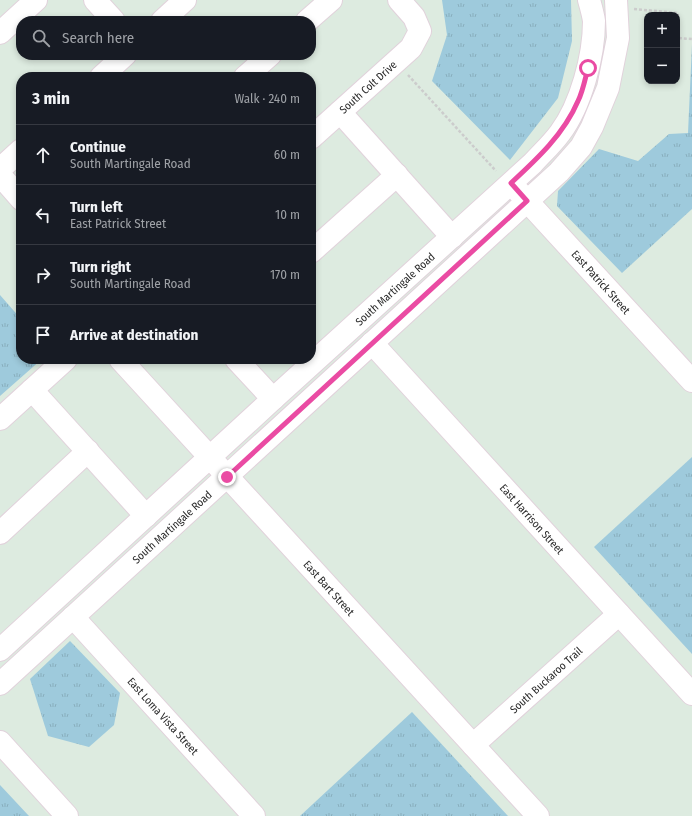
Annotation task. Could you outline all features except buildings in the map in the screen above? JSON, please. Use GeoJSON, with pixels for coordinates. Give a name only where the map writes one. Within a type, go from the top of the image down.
{"type":"FeatureCollection","features":[{"type":"Feature","properties":{"kind":"street"},"geometry":{"type":"LineString","coordinates":[[19,16],[36,0]]}},
{"type":"Feature","properties":{"kind":"street"},"geometry":{"type":"LineString","coordinates":[[95,0],[109,16]]}},
{"type":"Feature","properties":{"kind":"street"},"geometry":{"type":"LineString","coordinates":[[167,16],[185,0]]}},
{"type":"Feature","properties":{"kind":"street"},"geometry":{"type":"LineString","coordinates":[[313,16],[331,0]]}},
{"type":"Feature","properties":{"kind":"street","name":"South Colt Drive"},"geometry":{"type":"LineString","coordinates":[[316,134],[411,48],[420,31],[414,17],[399,0]]}},
{"type":"Feature","properties":{"kind":"street","name":"South Martingale Road"},"geometry":{"type":"LineString","coordinates":[[316,360],[452,237],[504,178],[533,163],[560,133],[578,100],[588,68],[594,20],[590,0]]}},
{"type":"Feature","properties":{"kind":"street","name":"South Martingale Road"},"geometry":{"type":"LineString","coordinates":[[0,684],[563,167],[581,147],[592,127],[608,88],[615,59],[622,4]]}},
{"type":"Feature","properties":{"kind":"street"},"geometry":{"type":"LineString","coordinates":[[0,33],[16,18]]}},
{"type":"Feature","properties":{"kind":"street"},"geometry":{"type":"LineString","coordinates":[[106,72],[120,60]]}},
{"type":"Feature","properties":{"kind":"street"},"geometry":{"type":"LineString","coordinates":[[251,72],[264,60]]}},
{"type":"Feature","properties":{"kind":"street"},"geometry":{"type":"LineString","coordinates":[[340,112],[452,237]]}},
{"type":"Feature","properties":{"kind":"street"},"geometry":{"type":"LineString","coordinates":[[0,169],[16,155]]}},
{"type":"Feature","properties":{"kind":"street"},"geometry":{"type":"LineString","coordinates":[[316,248],[397,175]]}},
{"type":"Feature","properties":{"kind":"street"},"geometry":{"type":"LineString","coordinates":[[0,176],[16,194]]}},
{"type":"Feature","properties":{"kind":"street","name":"East Patrick Street"},"geometry":{"type":"LineString","coordinates":[[504,178],[527,201],[692,382]]}},
{"type":"Feature","properties":{"kind":"street","name":"East Harrison Street"},"geometry":{"type":"LineString","coordinates":[[372,344],[692,694]]}},
{"type":"Feature","properties":{"kind":"street"},"geometry":{"type":"LineString","coordinates":[[0,419],[61,364]]}},
{"type":"Feature","properties":{"kind":"street","name":"East Bart Street"},"geometry":{"type":"LineString","coordinates":[[125,364],[538,816]]}},
{"type":"Feature","properties":{"kind":"street"},"geometry":{"type":"LineString","coordinates":[[241,364],[273,399]]}},
{"type":"Feature","properties":{"kind":"street","name":"South Martingale Road"},"geometry":{"type":"LineString","coordinates":[[0,650],[312,364]]}},
{"type":"Feature","properties":{"kind":"street"},"geometry":{"type":"LineString","coordinates":[[32,390],[146,516]]}},
{"type":"Feature","properties":{"kind":"street"},"geometry":{"type":"LineString","coordinates":[[0,533],[88,451]]}},
{"type":"Feature","properties":{"kind":"street","name":"South Buckaroo Trail"},"geometry":{"type":"LineString","coordinates":[[472,745],[618,614]]}},
{"type":"Feature","properties":{"kind":"street","name":"East Loma Vista Street"},"geometry":{"type":"LineString","coordinates":[[73,617],[254,816]]}},
{"type":"Feature","properties":{"kind":"street"},"geometry":{"type":"LineString","coordinates":[[0,742],[67,816]]}},
{"type":"Feature","properties":{"kind":"path"},"geometry":{"type":"LineString","coordinates":[[622,4],[678,14],[678,38],[692,39]]}},
{"type":"Feature","properties":{"kind":"path"},"geometry":{"type":"LineString","coordinates":[[403,70],[504,178]]}},
{"type":"Feature","properties":{"kind":"green space"},"geometry":{"type":"Polygon","coordinates":[[[442,0],[571,0],[572,41],[558,98],[510,160],[432,81],[447,35],[442,0]]]}},
{"type":"Feature","properties":{"kind":"green space"},"geometry":{"type":"Polygon","coordinates":[[[692,44],[692,209],[622,273],[557,206],[558,191],[599,149],[638,161],[669,134],[688,133],[692,44]]]}},
{"type":"Feature","properties":{"kind":"green space"},"geometry":{"type":"Polygon","coordinates":[[[0,295],[16,313],[16,364],[36,364],[0,396],[0,295]]]}},
{"type":"Feature","properties":{"kind":"green space"},"geometry":{"type":"Polygon","coordinates":[[[692,457],[692,654],[594,547],[692,457]]]}},
{"type":"Feature","properties":{"kind":"green space"},"geometry":{"type":"Polygon","coordinates":[[[70,641],[120,693],[114,725],[89,747],[48,736],[30,679],[70,641]]]}},
{"type":"Feature","properties":{"kind":"green space"},"geometry":{"type":"Polygon","coordinates":[[[412,712],[508,816],[300,816],[412,712]]]}},
{"type":"Feature","properties":{"kind":"green space"},"geometry":{"type":"Polygon","coordinates":[[[0,785],[29,816],[0,816],[0,785]]]}},
{"type":"Feature","properties":{"kind":"route"},"geometry":{"type":"LineString","coordinates":[[227,477],[527,201],[511,183],[533,163],[560,133],[578,100],[588,68]]}}]}
